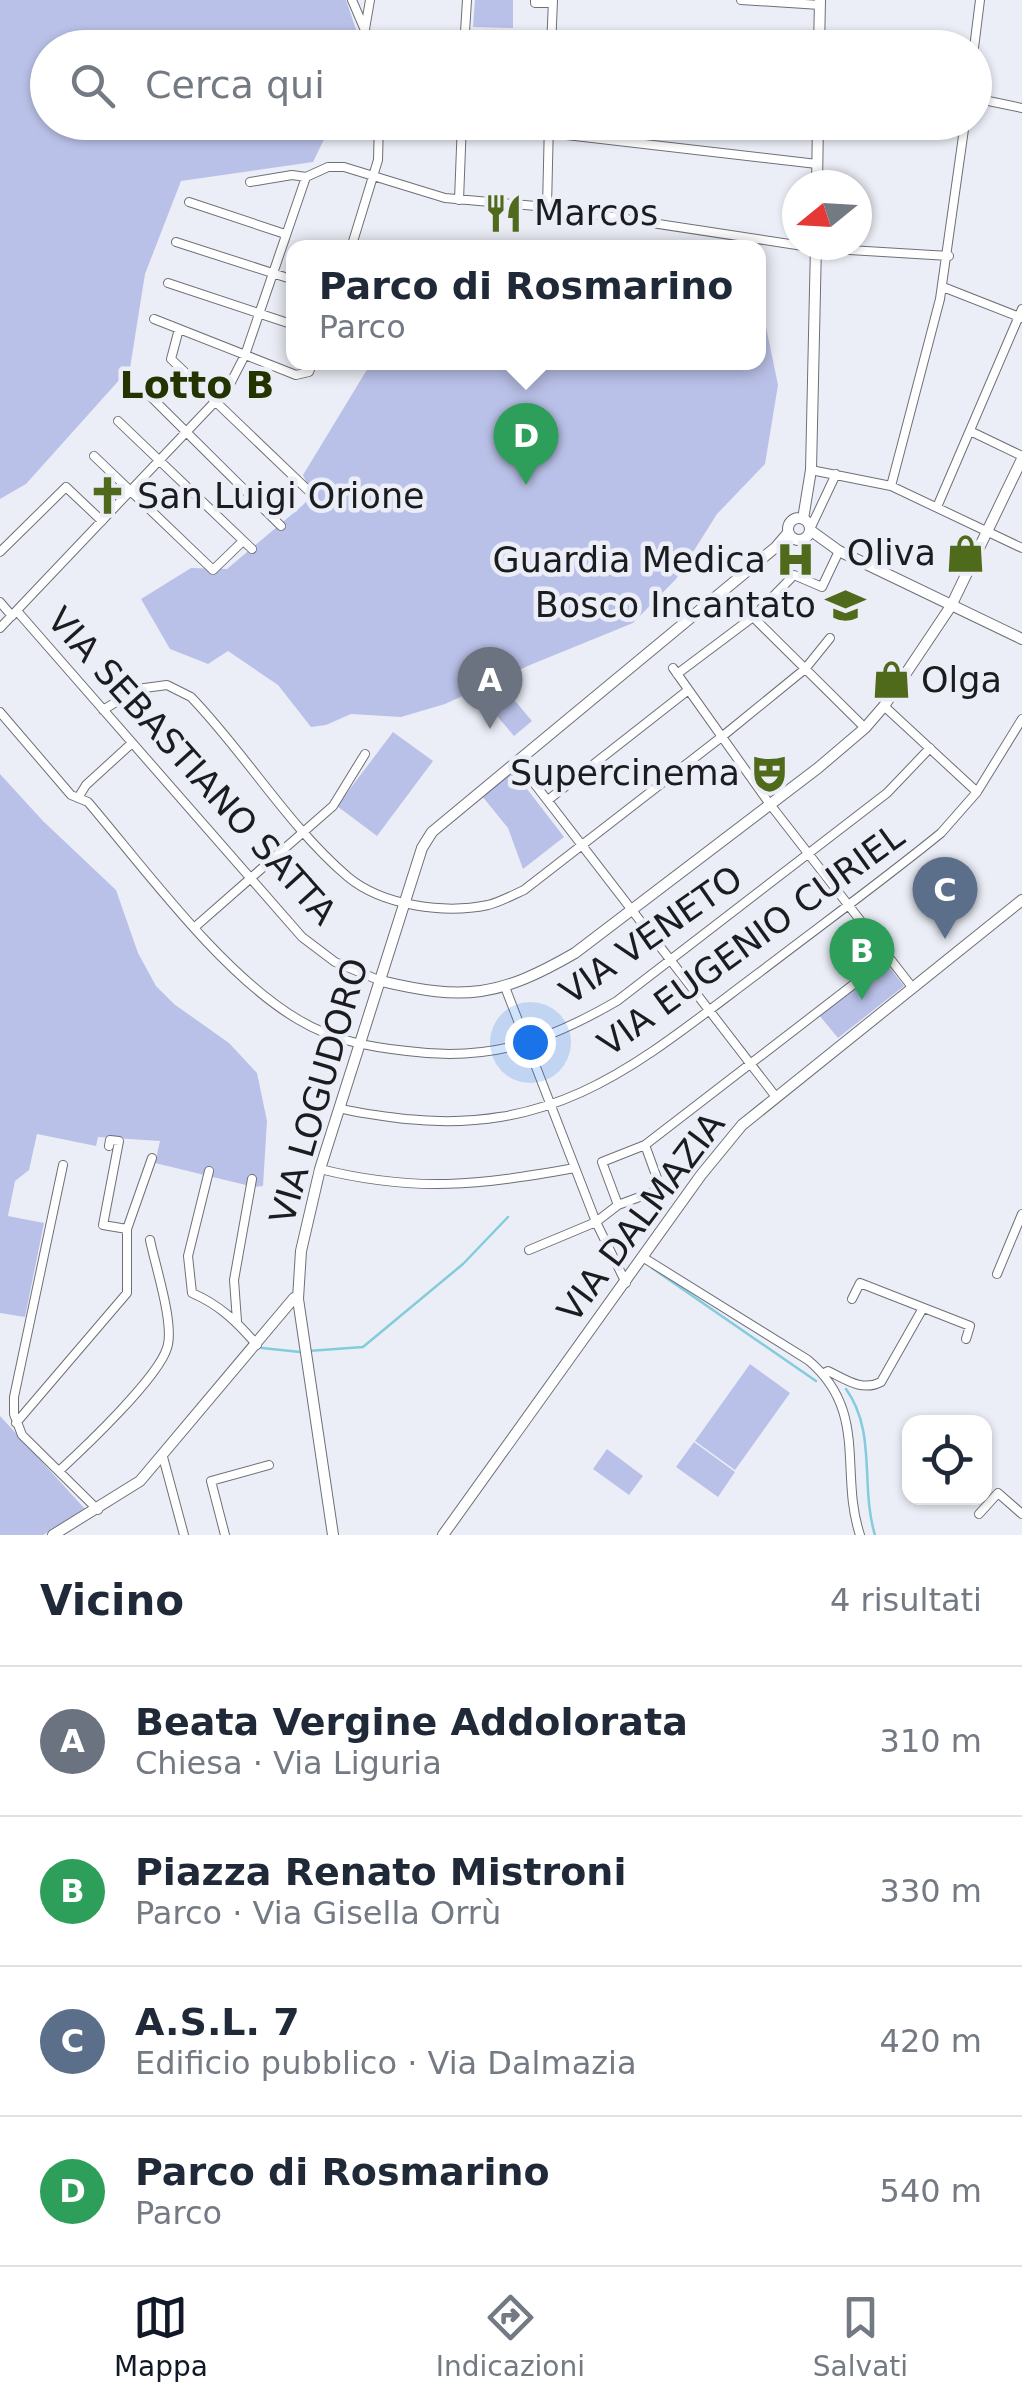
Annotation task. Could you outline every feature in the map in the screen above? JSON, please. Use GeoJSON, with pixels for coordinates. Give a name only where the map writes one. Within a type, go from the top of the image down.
{"type":"FeatureCollection","features":[{"type":"Feature","properties":{"kind":"street"},"geometry":{"type":"LineString","coordinates":[[352,0],[365,29]]}},
{"type":"Feature","properties":{"kind":"street"},"geometry":{"type":"LineString","coordinates":[[365,29],[370,0]]}},
{"type":"Feature","properties":{"kind":"street"},"geometry":{"type":"LineString","coordinates":[[465,30],[467,0]]}},
{"type":"Feature","properties":{"kind":"street"},"geometry":{"type":"LineString","coordinates":[[535,0],[534,3],[553,2],[552,30]]}},
{"type":"Feature","properties":{"kind":"street"},"geometry":{"type":"LineString","coordinates":[[740,0],[820,2],[819,30]]}},
{"type":"Feature","properties":{"kind":"street"},"geometry":{"type":"LineString","coordinates":[[976,30],[980,0]]}},
{"type":"Feature","properties":{"kind":"street"},"geometry":{"type":"LineString","coordinates":[[992,102],[1022,108]]}},
{"type":"Feature","properties":{"kind":"street"},"geometry":{"type":"LineString","coordinates":[[353,240],[374,176],[379,140]]}},
{"type":"Feature","properties":{"kind":"street"},"geometry":{"type":"LineString","coordinates":[[459,200],[461,140]]}},
{"type":"Feature","properties":{"kind":"street"},"geometry":{"type":"LineString","coordinates":[[547,207],[549,140]]}},
{"type":"Feature","properties":{"kind":"street"},"geometry":{"type":"LineString","coordinates":[[603,140],[817,164]]}},
{"type":"Feature","properties":{"kind":"street"},"geometry":{"type":"LineString","coordinates":[[817,170],[818,140]]}},
{"type":"Feature","properties":{"kind":"street"},"geometry":{"type":"LineString","coordinates":[[891,486],[943,287],[963,140]]}},
{"type":"Feature","properties":{"kind":"street"},"geometry":{"type":"LineString","coordinates":[[250,182],[292,175],[306,177],[328,167],[344,167],[459,200],[547,207],[782,241]]}},
{"type":"Feature","properties":{"kind":"street"},"geometry":{"type":"LineString","coordinates":[[0,628],[215,402],[240,370],[306,177]]}},
{"type":"Feature","properties":{"kind":"street"},"geometry":{"type":"LineString","coordinates":[[189,202],[285,234]]}},
{"type":"Feature","properties":{"kind":"street"},"geometry":{"type":"LineString","coordinates":[[176,242],[286,277]]}},
{"type":"Feature","properties":{"kind":"street"},"geometry":{"type":"LineString","coordinates":[[872,250],[949,256]]}},
{"type":"Feature","properties":{"kind":"street"},"geometry":{"type":"LineString","coordinates":[[804,524],[812,470],[816,260]]}},
{"type":"Feature","properties":{"kind":"street"},"geometry":{"type":"LineString","coordinates":[[168,283],[286,323]]}},
{"type":"Feature","properties":{"kind":"street"},"geometry":{"type":"LineString","coordinates":[[937,507],[1021,315],[943,287]]}},
{"type":"Feature","properties":{"kind":"street"},"geometry":{"type":"LineString","coordinates":[[154,319],[286,369]]}},
{"type":"Feature","properties":{"kind":"street"},"geometry":{"type":"LineString","coordinates":[[180,329],[170,359],[313,495]]}},
{"type":"Feature","properties":{"kind":"street"},"geometry":{"type":"LineString","coordinates":[[144,392],[281,526]]}},
{"type":"Feature","properties":{"kind":"street"},"geometry":{"type":"LineString","coordinates":[[118,420],[252,549]]}},
{"type":"Feature","properties":{"kind":"street"},"geometry":{"type":"LineString","coordinates":[[970,431],[1022,457]]}},
{"type":"Feature","properties":{"kind":"street"},"geometry":{"type":"LineString","coordinates":[[94,456],[213,570],[243,541]]}},
{"type":"Feature","properties":{"kind":"street","name":"VIA SEBASTIANO SATTA"},"geometry":{"type":"LineString","coordinates":[[0,602],[15,613],[103,710],[302,937],[334,962],[380,980],[437,994],[505,987],[575,954],[865,728],[951,606],[1022,457]]}},
{"type":"Feature","properties":{"kind":"street"},"geometry":{"type":"LineString","coordinates":[[812,470],[891,486],[1022,548]]}},
{"type":"Feature","properties":{"kind":"street"},"geometry":{"type":"LineString","coordinates":[[794,537],[836,474]]}},
{"type":"Feature","properties":{"kind":"street"},"geometry":{"type":"LineString","coordinates":[[0,552],[66,488],[102,521]]}},
{"type":"Feature","properties":{"kind":"street"},"geometry":{"type":"LineString","coordinates":[[794,537],[788,525],[804,524],[824,543]]}},
{"type":"Feature","properties":{"kind":"street"},"geometry":{"type":"LineString","coordinates":[[794,537],[824,543],[1022,639]]}},
{"type":"Feature","properties":{"kind":"street","name":"VIA LOGUDORO"},"geometry":{"type":"LineString","coordinates":[[332,1535],[298,1299],[301,1250],[320,1169],[422,848],[432,832],[776,546],[794,537]]}},
{"type":"Feature","properties":{"kind":"street"},"geometry":{"type":"LineString","coordinates":[[839,550],[822,587],[794,575],[753,617],[675,671],[769,804],[912,987]]}},
{"type":"Feature","properties":{"kind":"street"},"geometry":{"type":"LineString","coordinates":[[753,617],[865,728]]}},
{"type":"Feature","properties":{"kind":"street"},"geometry":{"type":"LineString","coordinates":[[103,710],[137,689],[166,685],[191,696],[349,878],[404,902],[450,909],[491,904],[524,890],[805,669],[830,638]]}},
{"type":"Feature","properties":{"kind":"street"},"geometry":{"type":"LineString","coordinates":[[548,800],[688,691]]}},
{"type":"Feature","properties":{"kind":"street"},"geometry":{"type":"LineString","coordinates":[[884,706],[978,792]]}},
{"type":"Feature","properties":{"kind":"street","name":"VIA VENETO"},"geometry":{"type":"LineString","coordinates":[[0,712],[71,795],[88,802],[195,927],[270,1000],[300,1021],[358,1045],[441,1056],[484,1054],[526,1042],[570,1028],[602,1010],[887,793],[930,748]]}},
{"type":"Feature","properties":{"kind":"street","name":"VIA EUGENIO CURIEL"},"geometry":{"type":"LineString","coordinates":[[339,1108],[358,1114],[437,1122],[477,1120],[552,1106],[643,1060],[941,833],[978,792],[1022,720]]}},
{"type":"Feature","properties":{"kind":"street"},"geometry":{"type":"LineString","coordinates":[[78,798],[86,785],[132,743]]}},
{"type":"Feature","properties":{"kind":"street"},"geometry":{"type":"LineString","coordinates":[[195,927],[333,806],[365,754]]}},
{"type":"Feature","properties":{"kind":"street"},"geometry":{"type":"LineString","coordinates":[[517,761],[776,1097]]}},
{"type":"Feature","properties":{"kind":"street","name":"VIA DALMAZIA"},"geometry":{"type":"LineString","coordinates":[[443,1535],[732,1137],[776,1097],[1022,900]]}},
{"type":"Feature","properties":{"kind":"street"},"geometry":{"type":"LineString","coordinates":[[618,1205],[602,1162],[644,1145],[889,957]]}},
{"type":"Feature","properties":{"kind":"street"},"geometry":{"type":"LineString","coordinates":[[505,987],[596,1222],[626,1284]]}},
{"type":"Feature","properties":{"kind":"street"},"geometry":{"type":"LineString","coordinates":[[108,1146],[110,1140],[119,1141],[103,1225],[126,1229]]}},
{"type":"Feature","properties":{"kind":"street"},"geometry":{"type":"LineString","coordinates":[[529,1250],[596,1222],[618,1205],[661,1188],[644,1145]]}},
{"type":"Feature","properties":{"kind":"street"},"geometry":{"type":"LineString","coordinates":[[16,1423],[128,1293],[126,1229],[152,1158]]}},
{"type":"Feature","properties":{"kind":"street"},"geometry":{"type":"LineString","coordinates":[[64,1165],[14,1397],[16,1423],[22,1435],[98,1510]]}},
{"type":"Feature","properties":{"kind":"street"},"geometry":{"type":"LineString","coordinates":[[320,1169],[417,1186],[491,1183],[575,1168]]}},
{"type":"Feature","properties":{"kind":"street"},"geometry":{"type":"LineString","coordinates":[[208,1172],[188,1256],[192,1293],[214,1302],[256,1345]]}},
{"type":"Feature","properties":{"kind":"street"},"geometry":{"type":"LineString","coordinates":[[236,1321],[234,1280],[252,1180]]}},
{"type":"Feature","properties":{"kind":"street"},"geometry":{"type":"LineString","coordinates":[[997,1274],[1022,1214]]}},
{"type":"Feature","properties":{"kind":"street"},"geometry":{"type":"LineString","coordinates":[[59,1471],[99,1435],[168,1348],[168,1326],[150,1240]]}},
{"type":"Feature","properties":{"kind":"street"},"geometry":{"type":"LineString","coordinates":[[644,1258],[824,1373],[843,1406],[852,1446],[854,1517],[860,1535]]}},
{"type":"Feature","properties":{"kind":"street"},"geometry":{"type":"LineString","coordinates":[[852,1299],[860,1283],[970,1326],[966,1339]]}},
{"type":"Feature","properties":{"kind":"street"},"geometry":{"type":"LineString","coordinates":[[53,1535],[140,1482],[294,1298],[298,1299]]}},
{"type":"Feature","properties":{"kind":"street"},"geometry":{"type":"LineString","coordinates":[[824,1373],[828,1371],[860,1386],[872,1387],[881,1382],[923,1308]]}},
{"type":"Feature","properties":{"kind":"street"},"geometry":{"type":"LineString","coordinates":[[163,1457],[184,1535]]}},
{"type":"Feature","properties":{"kind":"street"},"geometry":{"type":"LineString","coordinates":[[225,1535],[211,1481],[269,1465]]}},
{"type":"Feature","properties":{"kind":"street"},"geometry":{"type":"LineString","coordinates":[[979,1514],[998,1492],[1022,1514]]}},
{"type":"Feature","properties":{"kind":"shaded area"},"geometry":{"type":"Polygon","coordinates":[[[0,0],[346,0],[356,30],[30,30],[30,140],[324,140],[313,162],[181,181],[145,274],[130,368],[26,484],[0,499],[0,0]]]}},
{"type":"Feature","properties":{"kind":"shaded area"},"geometry":{"type":"Polygon","coordinates":[[[475,0],[513,0],[513,28],[473,27],[475,0]]]}},
{"type":"Feature","properties":{"kind":"shaded area"},"geometry":{"type":"Polygon","coordinates":[[[766,327],[778,385],[765,464],[717,514],[676,579],[633,623],[445,704],[401,717],[351,714],[311,727],[278,685],[228,651],[208,664],[170,649],[141,599],[191,568],[227,569],[312,495],[303,475],[367,370],[766,370],[766,327]]]}},
{"type":"Feature","properties":{"kind":"shaded area"},"geometry":{"type":"Polygon","coordinates":[[[505,689],[532,721],[514,736],[487,704],[505,689]]]}},
{"type":"Feature","properties":{"kind":"shaded area"},"geometry":{"type":"Polygon","coordinates":[[[393,732],[433,761],[377,836],[337,806],[393,732]]]}},
{"type":"Feature","properties":{"kind":"shaded area"},"geometry":{"type":"Polygon","coordinates":[[[514,772],[564,837],[523,869],[508,828],[482,796],[514,772]]]}},
{"type":"Feature","properties":{"kind":"shaded area"},"geometry":{"type":"Polygon","coordinates":[[[0,774],[116,890],[138,953],[156,986],[174,1004],[229,1043],[257,1073],[267,1121],[263,1186],[254,1187],[155,1163],[160,1141],[98,1137],[96,1146],[37,1134],[29,1170],[15,1181],[8,1216],[44,1223],[25,1317],[0,1313],[0,774]]]}},
{"type":"Feature","properties":{"kind":"shaded area"},"geometry":{"type":"Polygon","coordinates":[[[886,963],[904,986],[838,1038],[819,1015],[886,963]]]}},
{"type":"Feature","properties":{"kind":"shaded area"},"geometry":{"type":"Polygon","coordinates":[[[750,1364],[790,1393],[735,1470],[695,1441],[750,1364]]]}},
{"type":"Feature","properties":{"kind":"shaded area"},"geometry":{"type":"Polygon","coordinates":[[[0,1416],[86,1510],[43,1535],[0,1535],[0,1416]]]}},
{"type":"Feature","properties":{"kind":"shaded area"},"geometry":{"type":"Polygon","coordinates":[[[694,1442],[735,1472],[718,1497],[676,1467],[694,1442]]]}},
{"type":"Feature","properties":{"kind":"shaded area"},"geometry":{"type":"Polygon","coordinates":[[[607,1449],[643,1476],[629,1495],[593,1469],[607,1449]]]}},
{"type":"Feature","properties":{"kind":"waterway"},"geometry":{"type":"LineString","coordinates":[[308,1351],[363,1347],[463,1264],[508,1217]]}},
{"type":"Feature","properties":{"kind":"waterway"},"geometry":{"type":"LineString","coordinates":[[652,1268],[816,1381]]}},
{"type":"Feature","properties":{"kind":"waterway"},"geometry":{"type":"LineString","coordinates":[[262,1348],[300,1352]]}},
{"type":"Feature","properties":{"kind":"waterway"},"geometry":{"type":"LineString","coordinates":[[846,1389],[862,1423],[875,1535]]}},
{"type":"Feature","properties":{"kind":"place","name":"Marcos"},"geometry":{"type":"Point","coordinates":[504,213]}},
{"type":"Feature","properties":{"kind":"place","name":"Parco di Rosmarino"},"geometry":{"type":"Point","coordinates":[526,485]}},
{"type":"Feature","properties":{"kind":"place","name":"San Luigi Orione"},"geometry":{"type":"Point","coordinates":[107,496]}},
{"type":"Feature","properties":{"kind":"place","name":"Oliva"},"geometry":{"type":"Point","coordinates":[966,553]}},
{"type":"Feature","properties":{"kind":"place","name":"Guardia Medica"},"geometry":{"type":"Point","coordinates":[796,560]}},
{"type":"Feature","properties":{"kind":"place","name":"Bosco Incantato"},"geometry":{"type":"Point","coordinates":[846,605]}},
{"type":"Feature","properties":{"kind":"place","name":"Olga"},"geometry":{"type":"Point","coordinates":[891,680]}},
{"type":"Feature","properties":{"kind":"place","name":"Beata Vergine Addolorata"},"geometry":{"type":"Point","coordinates":[490,729]}},
{"type":"Feature","properties":{"kind":"place","name":"Supercinema"},"geometry":{"type":"Point","coordinates":[770,773]}},
{"type":"Feature","properties":{"kind":"place","name":"A.S.L. 7"},"geometry":{"type":"Point","coordinates":[945,939]}},
{"type":"Feature","properties":{"kind":"place","name":"Piazza Renato Mistroni"},"geometry":{"type":"Point","coordinates":[862,1000]}},
{"type":"Feature","properties":{"kind":"district","name":"Lotto B"},"geometry":{"type":"Point","coordinates":[197,385]}}]}
